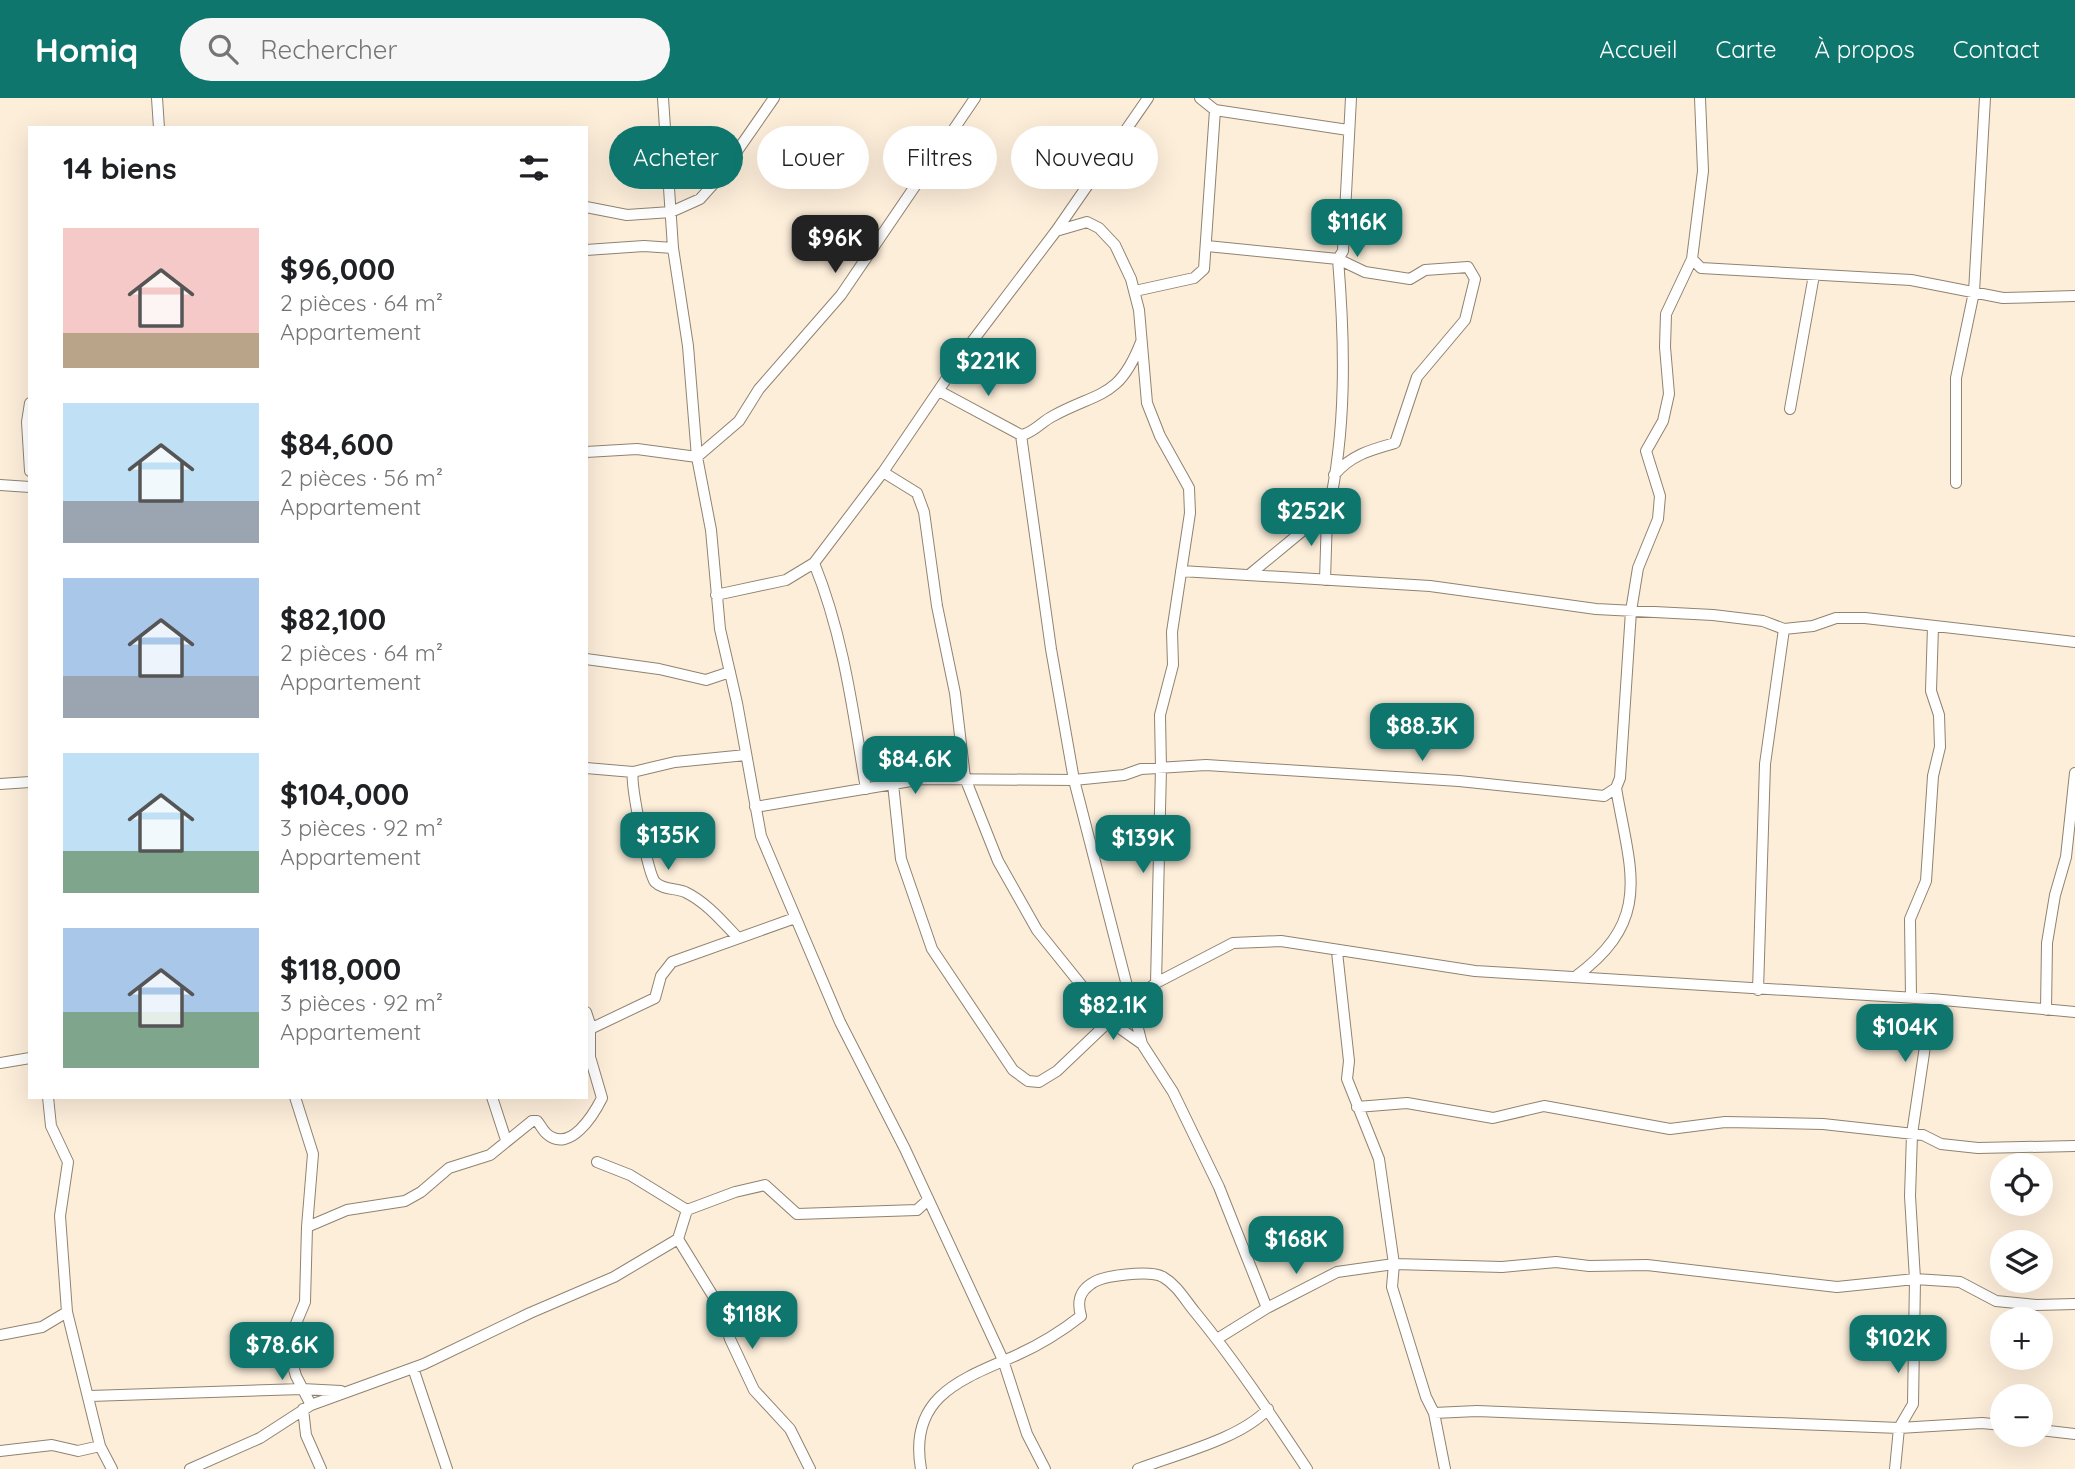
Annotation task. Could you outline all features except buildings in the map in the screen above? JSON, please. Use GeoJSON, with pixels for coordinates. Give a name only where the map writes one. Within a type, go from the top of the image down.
{"type":"FeatureCollection","features":[{"type":"Feature","properties":{"kind":"street"},"geometry":{"type":"LineString","coordinates":[[157,98],[159,126]]}},
{"type":"Feature","properties":{"kind":"street"},"geometry":{"type":"LineString","coordinates":[[663,98],[673,248],[688,346],[697,457],[711,530],[720,629],[761,836],[840,1022],[1003,1360],[1027,1434],[1045,1469]]}},
{"type":"Feature","properties":{"kind":"street"},"geometry":{"type":"LineString","coordinates":[[588,207],[627,215],[671,212],[700,199],[717,180],[774,98]]}},
{"type":"Feature","properties":{"kind":"street"},"geometry":{"type":"LineString","coordinates":[[588,452],[637,449],[697,457],[739,421],[759,389],[841,295],[975,98]]}},
{"type":"Feature","properties":{"kind":"street"},"geometry":{"type":"LineString","coordinates":[[716,594],[786,580],[814,563],[883,472],[1148,98]]}},
{"type":"Feature","properties":{"kind":"street"},"geometry":{"type":"LineString","coordinates":[[1200,98],[1215,110],[1348,130]]}},
{"type":"Feature","properties":{"kind":"street"},"geometry":{"type":"LineString","coordinates":[[1325,580],[1326,516],[1334,475],[1345,340],[1338,260],[1343,251],[1351,98]]}},
{"type":"Feature","properties":{"kind":"street"},"geometry":{"type":"LineString","coordinates":[[1575,977],[1600,959],[1627,918],[1631,857],[1616,788],[1621,768],[1631,611],[1639,568],[1658,519],[1660,496],[1646,451],[1663,421],[1670,394],[1665,347],[1666,314],[1692,258],[1703,171],[1700,98],[1690,98]]}},
{"type":"Feature","properties":{"kind":"street"},"geometry":{"type":"LineString","coordinates":[[1956,483],[1956,377],[1973,292],[1985,98]]}},
{"type":"Feature","properties":{"kind":"street"},"geometry":{"type":"LineString","coordinates":[[1135,291],[1194,278],[1204,269],[1215,110]]}},
{"type":"Feature","properties":{"kind":"street"},"geometry":{"type":"LineString","coordinates":[[1056,231],[1087,222],[1099,228],[1115,245],[1135,291],[1147,403],[1160,436],[1189,488],[1190,513],[1172,632],[1173,665],[1160,715],[1156,984]]}},
{"type":"Feature","properties":{"kind":"street"},"geometry":{"type":"LineString","coordinates":[[588,250],[644,246],[673,248]]}},
{"type":"Feature","properties":{"kind":"street"},"geometry":{"type":"LineString","coordinates":[[1207,246],[1338,260],[1365,272],[1410,279],[1425,270],[1468,267],[1475,279],[1465,320],[1417,377],[1395,443],[1363,452],[1345,462],[1334,475]]}},
{"type":"Feature","properties":{"kind":"street"},"geometry":{"type":"LineString","coordinates":[[1692,258],[1701,268],[1713,271],[1911,280],[2021,299],[2075,296]]}},
{"type":"Feature","properties":{"kind":"street"},"geometry":{"type":"LineString","coordinates":[[1790,409],[1814,275]]}},
{"type":"Feature","properties":{"kind":"street"},"geometry":{"type":"LineString","coordinates":[[1021,435],[1115,386],[1130,366],[1142,338]]}},
{"type":"Feature","properties":{"kind":"street"},"geometry":{"type":"LineString","coordinates":[[939,391],[1021,435]]}},
{"type":"Feature","properties":{"kind":"street"},"geometry":{"type":"LineString","coordinates":[[28,418],[28,441]]}},
{"type":"Feature","properties":{"kind":"street"},"geometry":{"type":"LineString","coordinates":[[1021,435],[1051,649],[1074,780],[1130,1004],[1142,1044],[1173,1092],[1219,1187],[1267,1308]]}},
{"type":"Feature","properties":{"kind":"street"},"geometry":{"type":"LineString","coordinates":[[883,472],[916,493],[924,512],[937,606],[955,693],[965,778],[998,862],[1037,930],[1111,1022],[1142,1044]]}},
{"type":"Feature","properties":{"kind":"street"},"geometry":{"type":"LineString","coordinates":[[0,485],[28,487]]}},
{"type":"Feature","properties":{"kind":"street"},"geometry":{"type":"LineString","coordinates":[[1249,575],[1306,528],[1326,516]]}},
{"type":"Feature","properties":{"kind":"street"},"geometry":{"type":"LineString","coordinates":[[814,563],[831,604],[853,696],[866,789]]}},
{"type":"Feature","properties":{"kind":"street"},"geometry":{"type":"LineString","coordinates":[[1181,571],[1430,586],[1631,611],[1713,615],[1763,621],[1784,629],[1813,626],[1836,618],[2075,642]]}},
{"type":"Feature","properties":{"kind":"street"},"geometry":{"type":"LineString","coordinates":[[1911,998],[1910,919],[1926,881],[1933,776],[1940,747],[1938,715],[1931,691],[1933,626]]}},
{"type":"Feature","properties":{"kind":"street"},"geometry":{"type":"LineString","coordinates":[[1758,990],[1765,764],[1784,629]]}},
{"type":"Feature","properties":{"kind":"street"},"geometry":{"type":"LineString","coordinates":[[588,659],[641,666],[706,680],[730,672]]}},
{"type":"Feature","properties":{"kind":"street"},"geometry":{"type":"LineString","coordinates":[[588,768],[633,772],[684,761],[746,755]]}},
{"type":"Feature","properties":{"kind":"street"},"geometry":{"type":"LineString","coordinates":[[755,807],[893,783],[965,778],[1074,780],[1161,768],[1206,765],[1446,780],[1604,796],[1616,788]]}},
{"type":"Feature","properties":{"kind":"street"},"geometry":{"type":"LineString","coordinates":[[633,772],[633,793],[652,878],[663,887],[685,892],[711,909],[738,938]]}},
{"type":"Feature","properties":{"kind":"street"},"geometry":{"type":"LineString","coordinates":[[2046,1010],[2047,943],[2055,895],[2066,857],[2075,773]]}},
{"type":"Feature","properties":{"kind":"street"},"geometry":{"type":"LineString","coordinates":[[0,784],[28,782]]}},
{"type":"Feature","properties":{"kind":"street"},"geometry":{"type":"LineString","coordinates":[[893,783],[901,859],[932,948],[1013,1070],[1028,1081],[1039,1082],[1057,1071],[1130,1004],[1156,984],[1233,943],[1281,941],[1337,952],[1475,971],[1932,999],[2075,1012]]}},
{"type":"Feature","properties":{"kind":"street"},"geometry":{"type":"LineString","coordinates":[[590,1028],[654,998],[661,976],[672,962],[795,918]]}},
{"type":"Feature","properties":{"kind":"street"},"geometry":{"type":"LineString","coordinates":[[1337,952],[1349,1061],[1348,1079],[1379,1159],[1394,1264],[1392,1287],[1426,1397],[1434,1413],[1444,1469]]}},
{"type":"Feature","properties":{"kind":"street"},"geometry":{"type":"LineString","coordinates":[[1921,1427],[1913,1404],[1915,1279],[1910,1196],[1912,1134],[1932,999]]}},
{"type":"Feature","properties":{"kind":"street"},"geometry":{"type":"LineString","coordinates":[[307,1227],[347,1210],[405,1201],[421,1192],[449,1168],[490,1155],[532,1121],[537,1121],[548,1135],[566,1138],[586,1125],[602,1098],[588,1045],[588,1020]]}},
{"type":"Feature","properties":{"kind":"street"},"geometry":{"type":"LineString","coordinates":[[0,1063],[28,1058]]}},
{"type":"Feature","properties":{"kind":"street"},"geometry":{"type":"LineString","coordinates":[[48,1099],[51,1126],[68,1162],[60,1216],[68,1312],[100,1446],[112,1469]]}},
{"type":"Feature","properties":{"kind":"street"},"geometry":{"type":"LineString","coordinates":[[296,1099],[313,1154],[305,1302],[287,1345],[307,1407],[306,1435],[321,1469]]}},
{"type":"Feature","properties":{"kind":"street"},"geometry":{"type":"LineString","coordinates":[[493,1099],[506,1140]]}},
{"type":"Feature","properties":{"kind":"street"},"geometry":{"type":"LineString","coordinates":[[1357,1107],[1407,1103],[1493,1118],[1544,1105],[1670,1129],[1725,1122],[1823,1124],[1923,1135],[1941,1144],[1978,1148],[2075,1146]]}},
{"type":"Feature","properties":{"kind":"street"},"geometry":{"type":"LineString","coordinates":[[597,1162],[639,1180],[687,1210]]}},
{"type":"Feature","properties":{"kind":"street"},"geometry":{"type":"LineString","coordinates":[[687,1210],[760,1184],[769,1188],[793,1212],[813,1216],[854,1210],[917,1210],[928,1200]]}},
{"type":"Feature","properties":{"kind":"street"},"geometry":{"type":"LineString","coordinates":[[190,1469],[260,1438],[307,1407],[413,1368],[621,1274],[678,1239],[687,1210]]}},
{"type":"Feature","properties":{"kind":"street"},"geometry":{"type":"LineString","coordinates":[[678,1239],[721,1309],[734,1349],[754,1390],[790,1429],[810,1469]]}},
{"type":"Feature","properties":{"kind":"street"},"geometry":{"type":"LineString","coordinates":[[1217,1339],[1267,1308],[1338,1272],[1394,1264],[1502,1267],[1556,1262],[1589,1266],[1647,1265],[1837,1287],[1915,1279],[1960,1282],[1996,1301],[2036,1306],[2075,1304]]}},
{"type":"Feature","properties":{"kind":"street"},"geometry":{"type":"LineString","coordinates":[[921,1469],[920,1431],[931,1405],[960,1379],[1034,1345],[1081,1316],[1077,1304],[1083,1289],[1097,1279],[1146,1273],[1161,1276],[1175,1286],[1268,1409],[1307,1469]]}},
{"type":"Feature","properties":{"kind":"street"},"geometry":{"type":"LineString","coordinates":[[0,1335],[42,1327],[68,1312]]}},
{"type":"Feature","properties":{"kind":"street"},"geometry":{"type":"LineString","coordinates":[[413,1368],[447,1469]]}},
{"type":"Feature","properties":{"kind":"street"},"geometry":{"type":"LineString","coordinates":[[90,1396],[302,1389],[346,1391]]}},
{"type":"Feature","properties":{"kind":"street"},"geometry":{"type":"LineString","coordinates":[[1895,1469],[1899,1428],[1913,1404]]}},
{"type":"Feature","properties":{"kind":"street"},"geometry":{"type":"LineString","coordinates":[[1145,1468],[1240,1429],[1258,1420],[1268,1409]]}},
{"type":"Feature","properties":{"kind":"street"},"geometry":{"type":"LineString","coordinates":[[1434,1413],[1477,1411],[1593,1418],[1899,1428],[1990,1424]]}},
{"type":"Feature","properties":{"kind":"street"},"geometry":{"type":"LineString","coordinates":[[2053,1431],[2075,1434]]}},
{"type":"Feature","properties":{"kind":"street"},"geometry":{"type":"LineString","coordinates":[[0,1451],[55,1445],[78,1451],[100,1446]]}}]}
